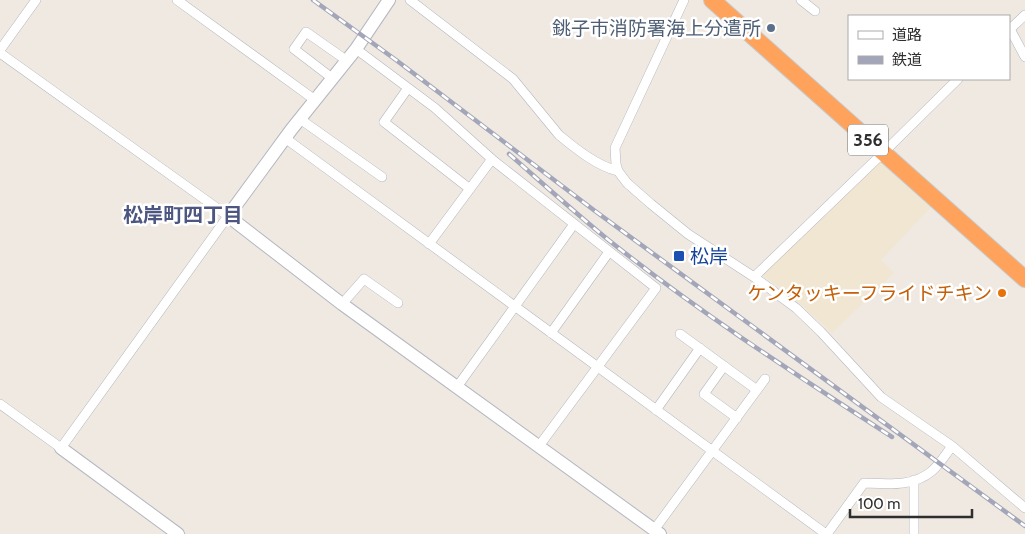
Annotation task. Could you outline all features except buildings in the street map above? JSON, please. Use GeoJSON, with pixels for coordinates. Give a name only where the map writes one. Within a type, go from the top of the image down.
{"type":"FeatureCollection","features":[{"type":"Feature","properties":{"kind":"highway","name":"356"},"geometry":{"type":"LineString","coordinates":[[712,0],[1025,279]]}},
{"type":"Feature","properties":{"kind":"street"},"geometry":{"type":"LineString","coordinates":[[36,0],[0,52],[228,216],[342,304],[657,532],[765,379]]}},
{"type":"Feature","properties":{"kind":"street"},"geometry":{"type":"LineString","coordinates":[[177,0],[315,100]]}},
{"type":"Feature","properties":{"kind":"street"},"geometry":{"type":"LineString","coordinates":[[62,448],[285,138],[356,49],[390,0]]}},
{"type":"Feature","properties":{"kind":"street"},"geometry":{"type":"LineString","coordinates":[[410,0],[513,79],[559,135],[567,142],[606,168],[618,170]]}},
{"type":"Feature","properties":{"kind":"street"},"geometry":{"type":"LineString","coordinates":[[684,0],[615,148],[618,170],[627,183],[688,234],[754,277],[796,308],[821,332],[880,397],[952,446],[1025,508]]}},
{"type":"Feature","properties":{"kind":"street"},"geometry":{"type":"LineString","coordinates":[[801,0],[815,11]]}},
{"type":"Feature","properties":{"kind":"street"},"geometry":{"type":"LineString","coordinates":[[1025,15],[1010,30],[1025,57]]}},
{"type":"Feature","properties":{"kind":"street"},"geometry":{"type":"LineString","coordinates":[[332,78],[294,49],[306,32],[346,60]]}},
{"type":"Feature","properties":{"kind":"street"},"geometry":{"type":"LineString","coordinates":[[356,49],[435,108],[492,159],[656,288],[539,446]]}},
{"type":"Feature","properties":{"kind":"street"},"geometry":{"type":"LineString","coordinates":[[754,277],[957,80]]}},
{"type":"Feature","properties":{"kind":"street"},"geometry":{"type":"LineString","coordinates":[[408,88],[384,122],[470,189]]}},
{"type":"Feature","properties":{"kind":"street"},"geometry":{"type":"LineString","coordinates":[[300,119],[382,177]]}},
{"type":"Feature","properties":{"kind":"street"},"geometry":{"type":"LineString","coordinates":[[285,138],[826,534],[864,483],[891,484],[910,482],[931,472],[952,446]]}},
{"type":"Feature","properties":{"kind":"street"},"geometry":{"type":"LineString","coordinates":[[429,244],[492,159]]}},
{"type":"Feature","properties":{"kind":"street"},"geometry":{"type":"LineString","coordinates":[[457,387],[574,224]]}},
{"type":"Feature","properties":{"kind":"street"},"geometry":{"type":"LineString","coordinates":[[551,334],[609,252]]}},
{"type":"Feature","properties":{"kind":"street"},"geometry":{"type":"LineString","coordinates":[[342,304],[364,279],[398,303]]}},
{"type":"Feature","properties":{"kind":"street"},"geometry":{"type":"LineString","coordinates":[[680,334],[757,390]]}},
{"type":"Feature","properties":{"kind":"street"},"geometry":{"type":"LineString","coordinates":[[656,410],[700,348]]}},
{"type":"Feature","properties":{"kind":"street"},"geometry":{"type":"LineString","coordinates":[[724,366],[704,394],[737,418]]}},
{"type":"Feature","properties":{"kind":"street"},"geometry":{"type":"LineString","coordinates":[[0,404],[178,534]]}},
{"type":"Feature","properties":{"kind":"street"},"geometry":{"type":"LineString","coordinates":[[914,480],[914,534]]}},
{"type":"Feature","properties":{"kind":"shaded area"},"geometry":{"type":"Polygon","coordinates":[[[879,162],[931,207],[881,260],[894,273],[832,333],[803,306],[761,274],[879,162]]]}},
{"type":"Feature","properties":{"kind":"railway"},"geometry":{"type":"LineString","coordinates":[[313,0],[396,60],[595,211],[1025,526]]}},
{"type":"Feature","properties":{"kind":"railway"},"geometry":{"type":"LineString","coordinates":[[509,154],[606,238],[675,291],[819,390],[892,437]]}},
{"type":"Feature","properties":{"kind":"place","name":"銚子市消防署海上分遣所"},"geometry":{"type":"Point","coordinates":[771,28]}},
{"type":"Feature","properties":{"kind":"place","name":"松岸"},"geometry":{"type":"Point","coordinates":[679,256]}},
{"type":"Feature","properties":{"kind":"place","name":"ケンタッキーフライドチキン"},"geometry":{"type":"Point","coordinates":[1002,293]}},
{"type":"Feature","properties":{"kind":"district","name":"松岸町四丁目"},"geometry":{"type":"Point","coordinates":[183,215]}}]}
